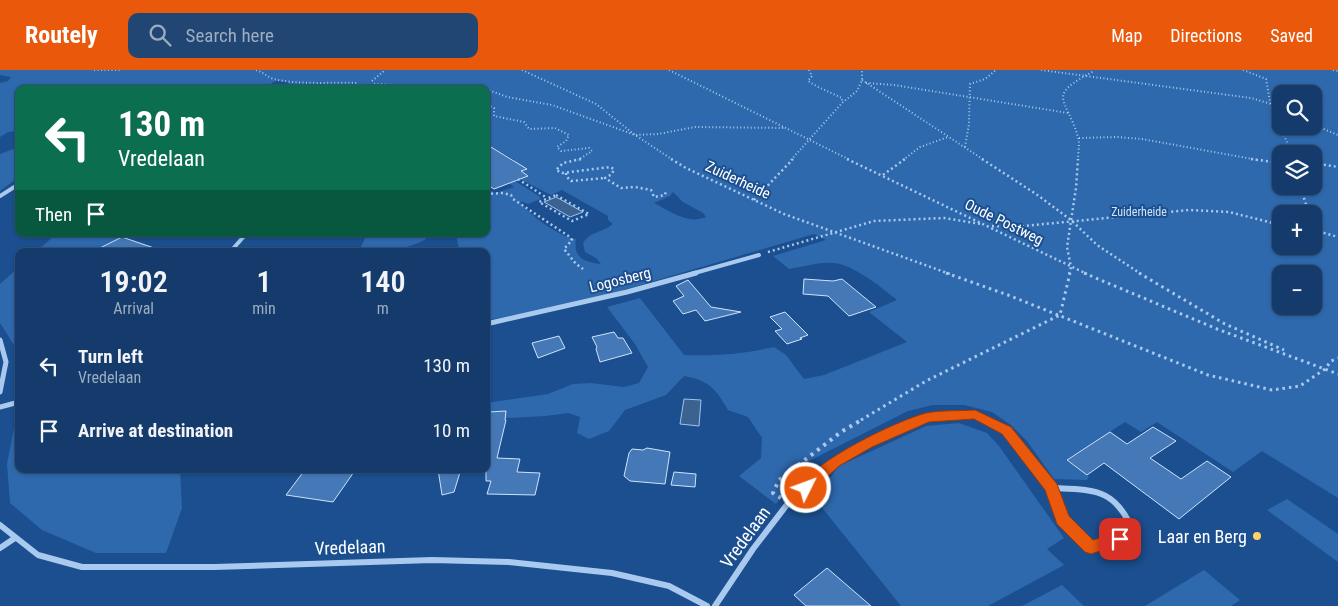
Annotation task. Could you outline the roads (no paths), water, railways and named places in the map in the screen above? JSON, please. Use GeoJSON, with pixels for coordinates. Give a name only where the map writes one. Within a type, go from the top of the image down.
{"type":"FeatureCollection","features":[{"type":"Feature","properties":{"kind":"street"},"geometry":{"type":"LineString","coordinates":[[0,196],[15,187]]}},
{"type":"Feature","properties":{"kind":"street"},"geometry":{"type":"LineString","coordinates":[[234,248],[243,237]]}},
{"type":"Feature","properties":{"kind":"street","name":"Logosberg"},"geometry":{"type":"LineString","coordinates":[[490,323],[627,292],[759,255]]}},
{"type":"Feature","properties":{"kind":"street"},"geometry":{"type":"LineString","coordinates":[[0,340],[6,362],[0,392]]}},
{"type":"Feature","properties":{"kind":"street"},"geometry":{"type":"LineString","coordinates":[[0,407],[15,403]]}},
{"type":"Feature","properties":{"kind":"street","name":"Vredelaan"},"geometry":{"type":"LineString","coordinates":[[716,606],[753,549],[789,502],[834,462],[868,443],[928,417],[975,415],[1006,431],[1052,488],[1062,520],[1091,547],[1135,535],[1130,521],[1112,500],[1092,490],[1052,488]]}},
{"type":"Feature","properties":{"kind":"street","name":"Vredelaan"},"geometry":{"type":"LineString","coordinates":[[0,524],[38,555],[82,567],[204,567],[432,560],[509,562],[612,572],[669,586],[707,606]]}},
{"type":"Feature","properties":{"kind":"street"},"geometry":{"type":"LineString","coordinates":[[0,548],[15,538]]}},
{"type":"Feature","properties":{"kind":"place","name":"Laar en Berg"},"geometry":{"type":"Point","coordinates":[1257,536]}},
{"type":"Feature","properties":{"kind":"park label","name":"Zuiderheide"},"geometry":{"type":"Point","coordinates":[1139,212]}}]}
